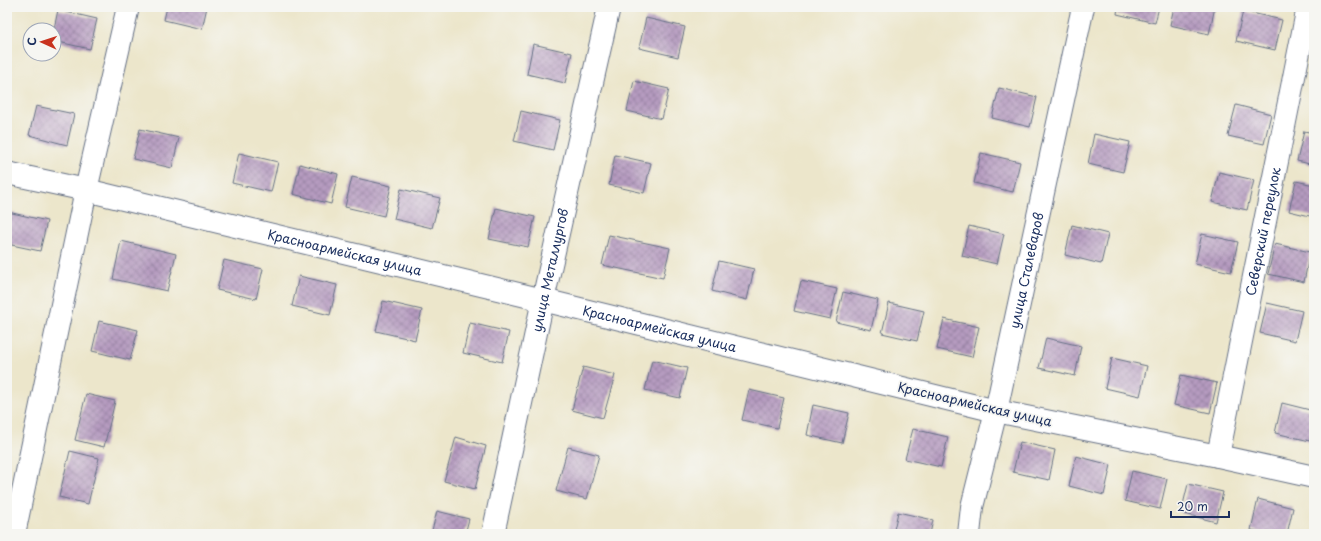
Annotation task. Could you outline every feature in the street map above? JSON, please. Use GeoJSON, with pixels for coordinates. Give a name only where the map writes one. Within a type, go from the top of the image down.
{"type":"FeatureCollection","features":[{"type":"Feature","properties":{"kind":"street"},"geometry":{"type":"LineString","coordinates":[[14,534],[86,190],[128,7]]}},
{"type":"Feature","properties":{"kind":"street","name":"улица Металлургов"},"geometry":{"type":"LineString","coordinates":[[493,534],[543,300],[609,7]]}},
{"type":"Feature","properties":{"kind":"street","name":"улица Сталеваров"},"geometry":{"type":"LineString","coordinates":[[969,534],[972,507],[996,410],[1084,7]]}},
{"type":"Feature","properties":{"kind":"street","name":"Северский переулок"},"geometry":{"type":"LineString","coordinates":[[1218,456],[1308,7]]}},
{"type":"Feature","properties":{"kind":"street","name":"Красноармейская улица"},"geometry":{"type":"LineString","coordinates":[[7,173],[86,190],[996,410],[1314,477]]}},
{"type":"Feature","properties":{"kind":"building"},"geometry":{"type":"Polygon","coordinates":[[[167,7],[207,7],[202,29],[164,20],[167,7]]]}},
{"type":"Feature","properties":{"kind":"building"},"geometry":{"type":"Polygon","coordinates":[[[1118,7],[1159,7],[1155,23],[1117,14],[1118,7]]]}},
{"type":"Feature","properties":{"kind":"building"},"geometry":{"type":"Polygon","coordinates":[[[1174,7],[1215,7],[1209,34],[1170,25],[1174,7]]]}},
{"type":"Feature","properties":{"kind":"building"},"geometry":{"type":"Polygon","coordinates":[[[58,10],[97,19],[90,49],[62,43],[62,22],[55,22],[58,10]]]}},
{"type":"Feature","properties":{"kind":"building"},"geometry":{"type":"Polygon","coordinates":[[[1243,11],[1282,20],[1275,50],[1236,41],[1243,11]]]}},
{"type":"Feature","properties":{"kind":"building"},"geometry":{"type":"Polygon","coordinates":[[[646,18],[685,27],[678,57],[639,48],[646,18]]]}},
{"type":"Feature","properties":{"kind":"building"},"geometry":{"type":"Polygon","coordinates":[[[533,44],[572,53],[565,83],[527,74],[533,44]]]}},
{"type":"Feature","properties":{"kind":"building"},"geometry":{"type":"Polygon","coordinates":[[[634,81],[669,89],[662,119],[627,111],[634,81]]]}},
{"type":"Feature","properties":{"kind":"building"},"geometry":{"type":"Polygon","coordinates":[[[999,88],[1037,97],[1030,127],[992,118],[999,88]]]}},
{"type":"Feature","properties":{"kind":"building"},"geometry":{"type":"Polygon","coordinates":[[[1236,105],[1271,114],[1264,144],[1228,136],[1236,105]]]}},
{"type":"Feature","properties":{"kind":"building"},"geometry":{"type":"Polygon","coordinates":[[[36,106],[74,114],[67,145],[29,135],[36,106]]]}},
{"type":"Feature","properties":{"kind":"building"},"geometry":{"type":"Polygon","coordinates":[[[521,111],[560,120],[553,150],[514,141],[521,111]]]}},
{"type":"Feature","properties":{"kind":"building"},"geometry":{"type":"Polygon","coordinates":[[[140,129],[179,138],[172,168],[133,159],[140,129]]]}},
{"type":"Feature","properties":{"kind":"building"},"geometry":{"type":"Polygon","coordinates":[[[1304,131],[1314,133],[1314,165],[1297,161],[1304,131]]]}},
{"type":"Feature","properties":{"kind":"building"},"geometry":{"type":"Polygon","coordinates":[[[1094,134],[1130,142],[1123,172],[1088,164],[1094,134]]]}},
{"type":"Feature","properties":{"kind":"building"},"geometry":{"type":"Polygon","coordinates":[[[239,153],[278,162],[271,192],[232,183],[239,153]]]}},
{"type":"Feature","properties":{"kind":"building"},"geometry":{"type":"Polygon","coordinates":[[[981,153],[1020,162],[1013,192],[974,183],[981,153]]]}},
{"type":"Feature","properties":{"kind":"building"},"geometry":{"type":"Polygon","coordinates":[[[615,155],[651,163],[644,193],[609,185],[615,155]]]}},
{"type":"Feature","properties":{"kind":"building"},"geometry":{"type":"Polygon","coordinates":[[[300,164],[338,174],[331,204],[293,194],[300,164]]]}},
{"type":"Feature","properties":{"kind":"building"},"geometry":{"type":"Polygon","coordinates":[[[1219,172],[1254,180],[1247,210],[1212,202],[1219,172]]]}},
{"type":"Feature","properties":{"kind":"building"},"geometry":{"type":"Polygon","coordinates":[[[352,177],[391,186],[384,216],[345,207],[352,177]]]}},
{"type":"Feature","properties":{"kind":"building"},"geometry":{"type":"Polygon","coordinates":[[[1296,181],[1314,185],[1314,217],[1289,211],[1296,181]]]}},
{"type":"Feature","properties":{"kind":"building"},"geometry":{"type":"Polygon","coordinates":[[[401,189],[440,198],[432,228],[394,219],[401,189]]]}},
{"type":"Feature","properties":{"kind":"building"},"geometry":{"type":"Polygon","coordinates":[[[496,208],[535,217],[528,247],[489,239],[496,208]]]}},
{"type":"Feature","properties":{"kind":"building"},"geometry":{"type":"Polygon","coordinates":[[[8,212],[47,221],[40,251],[7,244],[8,212]]]}},
{"type":"Feature","properties":{"kind":"building"},"geometry":{"type":"Polygon","coordinates":[[[1072,225],[1108,234],[1101,264],[1065,255],[1072,225]]]}},
{"type":"Feature","properties":{"kind":"building"},"geometry":{"type":"Polygon","coordinates":[[[969,226],[1004,234],[997,264],[962,256],[969,226]]]}},
{"type":"Feature","properties":{"kind":"building"},"geometry":{"type":"Polygon","coordinates":[[[1202,234],[1238,242],[1231,272],[1195,264],[1202,234]]]}},
{"type":"Feature","properties":{"kind":"building"},"geometry":{"type":"Polygon","coordinates":[[[609,235],[670,248],[663,278],[602,265],[609,235]]]}},
{"type":"Feature","properties":{"kind":"building"},"geometry":{"type":"Polygon","coordinates":[[[121,241],[176,254],[167,291],[113,279],[121,241]]]}},
{"type":"Feature","properties":{"kind":"building"},"geometry":{"type":"Polygon","coordinates":[[[1275,244],[1310,252],[1304,282],[1268,274],[1275,244]]]}},
{"type":"Feature","properties":{"kind":"building"},"geometry":{"type":"Polygon","coordinates":[[[224,260],[263,269],[256,299],[217,290],[224,260]]]}},
{"type":"Feature","properties":{"kind":"building"},"geometry":{"type":"Polygon","coordinates":[[[719,261],[754,269],[747,300],[712,291],[719,261]]]}},
{"type":"Feature","properties":{"kind":"building"},"geometry":{"type":"Polygon","coordinates":[[[299,276],[337,285],[330,315],[292,306],[299,276]]]}},
{"type":"Feature","properties":{"kind":"building"},"geometry":{"type":"Polygon","coordinates":[[[801,281],[837,289],[830,319],[794,311],[801,281]]]}},
{"type":"Feature","properties":{"kind":"building"},"geometry":{"type":"Polygon","coordinates":[[[843,292],[878,300],[871,330],[836,322],[843,292]]]}},
{"type":"Feature","properties":{"kind":"building"},"geometry":{"type":"Polygon","coordinates":[[[383,301],[422,310],[415,340],[376,331],[383,301]]]}},
{"type":"Feature","properties":{"kind":"building"},"geometry":{"type":"Polygon","coordinates":[[[889,303],[924,311],[917,341],[882,333],[889,303]]]}},
{"type":"Feature","properties":{"kind":"building"},"geometry":{"type":"Polygon","coordinates":[[[1267,303],[1302,311],[1295,341],[1260,333],[1267,303]]]}},
{"type":"Feature","properties":{"kind":"building"},"geometry":{"type":"Polygon","coordinates":[[[944,319],[979,327],[972,357],[937,349],[944,319]]]}},
{"type":"Feature","properties":{"kind":"building"},"geometry":{"type":"Polygon","coordinates":[[[99,321],[138,330],[130,360],[92,351],[99,321]]]}},
{"type":"Feature","properties":{"kind":"building"},"geometry":{"type":"Polygon","coordinates":[[[470,323],[509,332],[502,362],[463,353],[470,323]]]}},
{"type":"Feature","properties":{"kind":"building"},"geometry":{"type":"Polygon","coordinates":[[[1046,338],[1081,346],[1075,376],[1039,368],[1046,338]]]}},
{"type":"Feature","properties":{"kind":"building"},"geometry":{"type":"Polygon","coordinates":[[[1112,358],[1147,366],[1140,396],[1105,388],[1112,358]]]}},
{"type":"Feature","properties":{"kind":"building"},"geometry":{"type":"Polygon","coordinates":[[[652,360],[687,368],[680,398],[645,390],[652,360]]]}},
{"type":"Feature","properties":{"kind":"building"},"geometry":{"type":"Polygon","coordinates":[[[583,367],[615,375],[603,418],[572,410],[583,367]]]}},
{"type":"Feature","properties":{"kind":"building"},"geometry":{"type":"Polygon","coordinates":[[[1181,375],[1217,383],[1210,413],[1174,405],[1181,375]]]}},
{"type":"Feature","properties":{"kind":"building"},"geometry":{"type":"Polygon","coordinates":[[[749,390],[784,398],[777,428],[742,420],[749,390]]]}},
{"type":"Feature","properties":{"kind":"building"},"geometry":{"type":"Polygon","coordinates":[[[86,394],[115,401],[104,447],[75,440],[86,394]]]}},
{"type":"Feature","properties":{"kind":"building"},"geometry":{"type":"Polygon","coordinates":[[[1282,403],[1314,411],[1314,424],[1310,441],[1275,433],[1282,403]]]}},
{"type":"Feature","properties":{"kind":"building"},"geometry":{"type":"Polygon","coordinates":[[[813,405],[849,413],[842,443],[807,435],[813,405]]]}},
{"type":"Feature","properties":{"kind":"building"},"geometry":{"type":"Polygon","coordinates":[[[913,429],[948,437],[941,467],[905,459],[913,429]]]}},
{"type":"Feature","properties":{"kind":"building"},"geometry":{"type":"Polygon","coordinates":[[[456,437],[486,446],[475,489],[444,481],[456,437]]]}},
{"type":"Feature","properties":{"kind":"building"},"geometry":{"type":"Polygon","coordinates":[[[1020,442],[1055,450],[1049,480],[1013,472],[1020,442]]]}},
{"type":"Feature","properties":{"kind":"building"},"geometry":{"type":"Polygon","coordinates":[[[568,447],[599,455],[587,499],[556,491],[568,447]]]}},
{"type":"Feature","properties":{"kind":"building"},"geometry":{"type":"Polygon","coordinates":[[[70,451],[99,458],[88,504],[59,497],[70,451]]]}},
{"type":"Feature","properties":{"kind":"building"},"geometry":{"type":"Polygon","coordinates":[[[1076,456],[1111,465],[1104,495],[1069,486],[1076,456]]]}},
{"type":"Feature","properties":{"kind":"building"},"geometry":{"type":"Polygon","coordinates":[[[1132,471],[1167,479],[1160,509],[1125,501],[1132,471]]]}},
{"type":"Feature","properties":{"kind":"building"},"geometry":{"type":"Polygon","coordinates":[[[1188,484],[1223,492],[1216,522],[1181,513],[1188,484]]]}},
{"type":"Feature","properties":{"kind":"building"},"geometry":{"type":"Polygon","coordinates":[[[1258,499],[1293,508],[1287,534],[1270,534],[1251,530],[1258,499]]]}},
{"type":"Feature","properties":{"kind":"building"},"geometry":{"type":"Polygon","coordinates":[[[437,511],[469,519],[465,534],[431,534],[437,511]]]}},
{"type":"Feature","properties":{"kind":"building"},"geometry":{"type":"Polygon","coordinates":[[[898,512],[933,520],[930,534],[893,534],[898,512]]]}}]}
